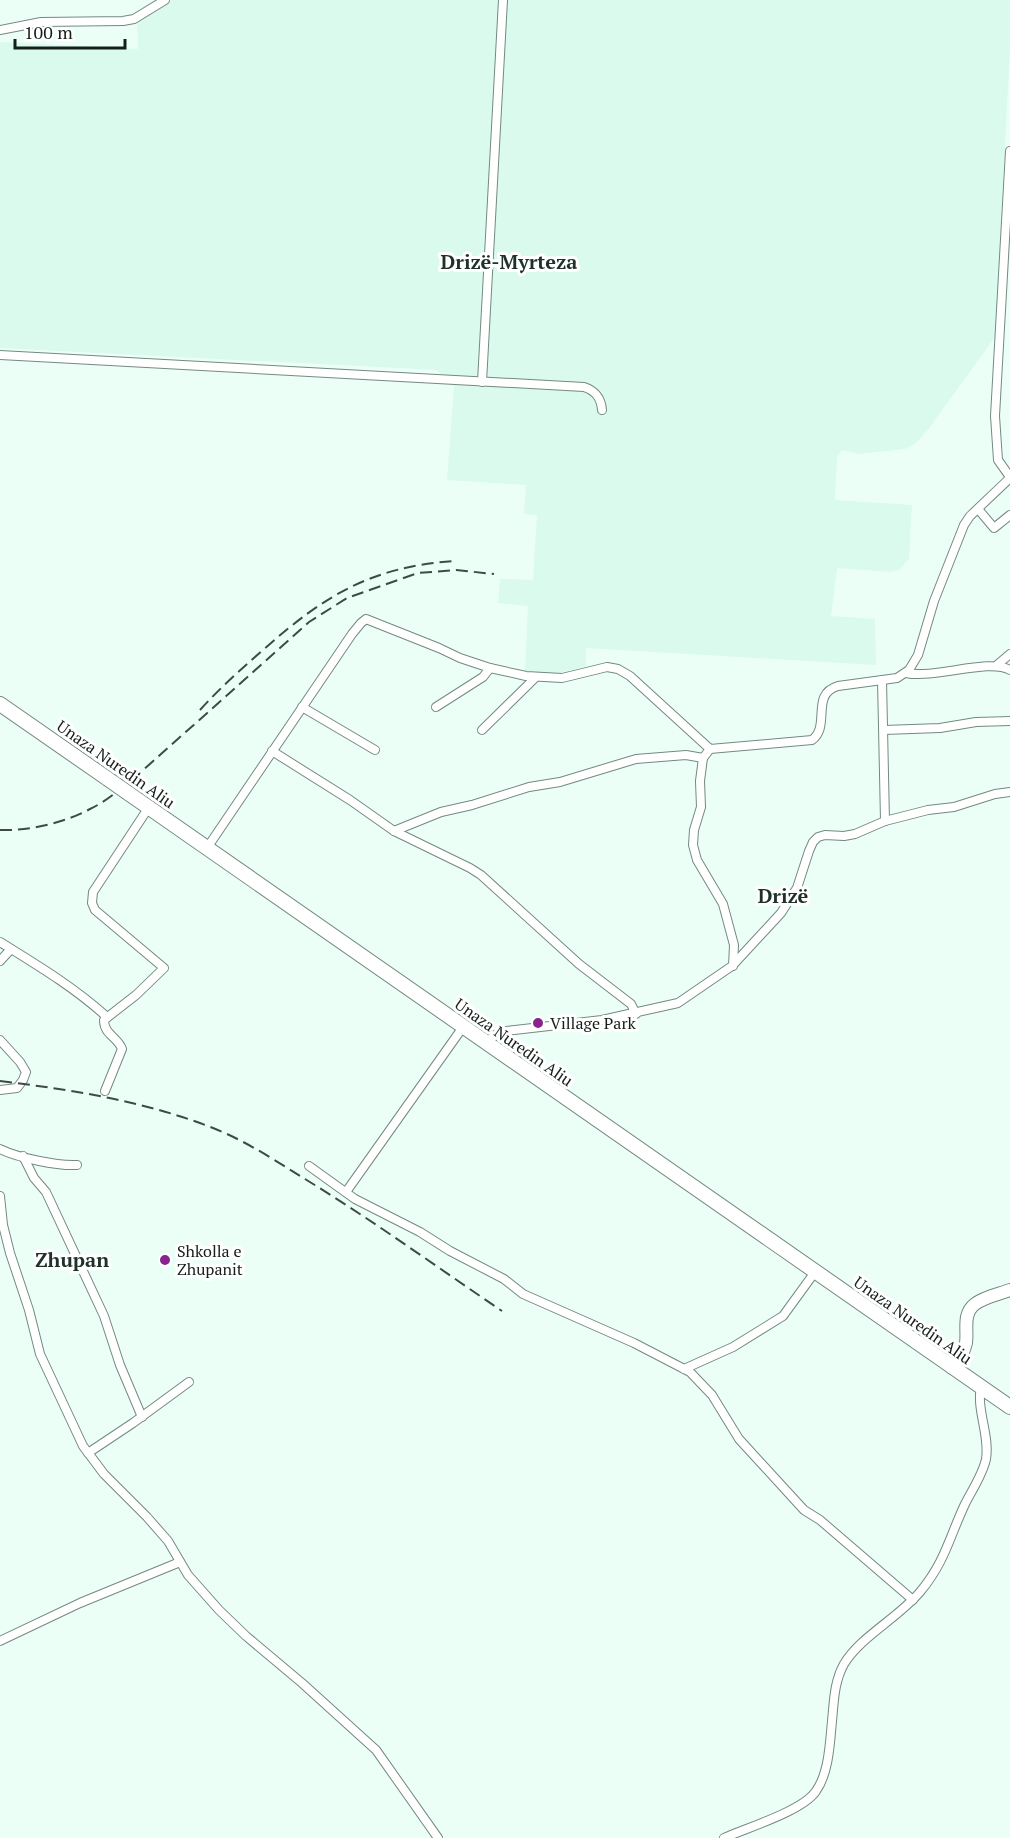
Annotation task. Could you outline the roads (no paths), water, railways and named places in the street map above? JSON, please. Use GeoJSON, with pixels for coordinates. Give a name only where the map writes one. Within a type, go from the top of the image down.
{"type":"FeatureCollection","features":[{"type":"Feature","properties":{"kind":"main road","name":"Unaza Nuredin Aliu"},"geometry":{"type":"LineString","coordinates":[[0,704],[1010,1407]]}},
{"type":"Feature","properties":{"kind":"main road"},"geometry":{"type":"LineString","coordinates":[[952,1368],[964,1351],[969,1310],[980,1301],[1010,1290]]}},
{"type":"Feature","properties":{"kind":"street"},"geometry":{"type":"LineString","coordinates":[[0,30],[41,22],[123,21],[134,19],[165,0]]}},
{"type":"Feature","properties":{"kind":"street"},"geometry":{"type":"LineString","coordinates":[[482,382],[503,0]]}},
{"type":"Feature","properties":{"kind":"street"},"geometry":{"type":"LineString","coordinates":[[732,966],[734,945],[723,904],[704,874],[693,845],[694,830],[701,807],[700,781],[703,758],[710,749],[812,740],[819,730],[822,703],[830,689],[897,678],[906,673],[918,655],[934,602],[964,525],[1010,478],[998,460],[995,416],[1010,151]]}},
{"type":"Feature","properties":{"kind":"street"},"geometry":{"type":"LineString","coordinates":[[0,355],[584,387],[600,398],[602,410]]}},
{"type":"Feature","properties":{"kind":"street"},"geometry":{"type":"LineString","coordinates":[[978,509],[994,528],[1010,515]]}},
{"type":"Feature","properties":{"kind":"street"},"geometry":{"type":"LineString","coordinates":[[207,848],[352,634],[366,619],[490,668],[535,678],[568,677],[608,667],[618,669],[630,676],[710,749]]}},
{"type":"Feature","properties":{"kind":"street"},"geometry":{"type":"LineString","coordinates":[[997,665],[1010,654]]}},
{"type":"Feature","properties":{"kind":"street"},"geometry":{"type":"LineString","coordinates":[[906,673],[921,675],[997,665],[1010,670]]}},
{"type":"Feature","properties":{"kind":"street"},"geometry":{"type":"LineString","coordinates":[[436,707],[483,677],[490,668]]}},
{"type":"Feature","properties":{"kind":"street"},"geometry":{"type":"LineString","coordinates":[[482,730],[535,678]]}},
{"type":"Feature","properties":{"kind":"street"},"geometry":{"type":"LineString","coordinates":[[882,680],[885,730],[885,821]]}},
{"type":"Feature","properties":{"kind":"street"},"geometry":{"type":"LineString","coordinates":[[302,707],[375,750]]}},
{"type":"Feature","properties":{"kind":"street"},"geometry":{"type":"LineString","coordinates":[[885,730],[940,728],[976,722],[1010,721]]}},
{"type":"Feature","properties":{"kind":"street"},"geometry":{"type":"LineString","coordinates":[[272,751],[394,831],[481,875],[579,964],[632,1004],[636,1014]]}},
{"type":"Feature","properties":{"kind":"street"},"geometry":{"type":"LineString","coordinates":[[394,831],[441,812],[529,787],[560,782],[636,759],[686,755],[703,758]]}},
{"type":"Feature","properties":{"kind":"street"},"geometry":{"type":"LineString","coordinates":[[485,1043],[495,1035],[506,1031],[573,1025],[678,1004],[732,966],[789,902],[797,888],[813,842],[825,835],[855,834],[885,821],[928,810],[954,807],[995,794],[1010,792]]}},
{"type":"Feature","properties":{"kind":"street"},"geometry":{"type":"LineString","coordinates":[[105,1091],[122,1049],[105,1028],[104,1020],[136,995],[164,968],[99,914],[92,903],[93,892],[149,807]]}},
{"type":"Feature","properties":{"kind":"street"},"geometry":{"type":"LineString","coordinates":[[0,942],[65,983],[89,1000],[107,1017]]}},
{"type":"Feature","properties":{"kind":"street"},"geometry":{"type":"LineString","coordinates":[[0,961],[11,949]]}},
{"type":"Feature","properties":{"kind":"street"},"geometry":{"type":"LineString","coordinates":[[346,1192],[463,1027]]}},
{"type":"Feature","properties":{"kind":"street"},"geometry":{"type":"LineString","coordinates":[[0,1040],[26,1072],[17,1088],[0,1090]]}},
{"type":"Feature","properties":{"kind":"street"},"geometry":{"type":"LineString","coordinates":[[0,1149],[60,1165],[78,1165]]}},
{"type":"Feature","properties":{"kind":"street"},"geometry":{"type":"LineString","coordinates":[[23,1156],[34,1178],[46,1192],[97,1300],[142,1417]]}},
{"type":"Feature","properties":{"kind":"street"},"geometry":{"type":"LineString","coordinates":[[309,1166],[366,1205],[504,1279],[523,1294],[634,1343],[694,1375],[712,1395],[739,1439],[804,1510],[820,1520],[913,1600]]}},
{"type":"Feature","properties":{"kind":"street"},"geometry":{"type":"LineString","coordinates":[[0,1196],[3,1225],[10,1253],[29,1310],[40,1354],[75,1432],[88,1453],[104,1474],[147,1516],[168,1541],[175,1550],[180,1563],[212,1602],[246,1636],[376,1750],[438,1838]]}},
{"type":"Feature","properties":{"kind":"street"},"geometry":{"type":"LineString","coordinates":[[684,1369],[733,1347],[783,1316],[815,1272]]}},
{"type":"Feature","properties":{"kind":"street"},"geometry":{"type":"LineString","coordinates":[[88,1453],[189,1382]]}},
{"type":"Feature","properties":{"kind":"street"},"geometry":{"type":"LineString","coordinates":[[724,1838],[797,1806],[818,1790],[831,1735],[835,1686],[844,1664],[860,1645],[898,1615],[931,1579],[945,1555],[961,1513],[984,1465],[987,1450],[980,1398],[981,1386]]}},
{"type":"Feature","properties":{"kind":"street"},"geometry":{"type":"LineString","coordinates":[[0,1641],[80,1603],[180,1563]]}},
{"type":"Feature","properties":{"kind":"railway"},"geometry":{"type":"LineString","coordinates":[[200,710],[263,650],[329,599],[373,577],[425,564],[454,561]]}},
{"type":"Feature","properties":{"kind":"railway"},"geometry":{"type":"LineString","coordinates":[[0,830],[46,825],[96,806],[132,780],[309,622],[347,598],[418,573],[456,570],[494,574]]}},
{"type":"Feature","properties":{"kind":"railway"},"geometry":{"type":"LineString","coordinates":[[0,1081],[54,1088],[135,1104],[225,1133],[260,1152],[380,1227],[502,1311]]}},
{"type":"Feature","properties":{"kind":"place","name":"Village Park"},"geometry":{"type":"Point","coordinates":[538,1023]}},
{"type":"Feature","properties":{"kind":"place","name":"Shkolla e Zhupanit"},"geometry":{"type":"Point","coordinates":[165,1260]}},
{"type":"Feature","properties":{"kind":"district","name":"Drizë-Myrteza"},"geometry":{"type":"Point","coordinates":[509,261]}},
{"type":"Feature","properties":{"kind":"district","name":"Drizë"},"geometry":{"type":"Point","coordinates":[783,895]}},
{"type":"Feature","properties":{"kind":"district","name":"Zhupan"},"geometry":{"type":"Point","coordinates":[72,1259]}}]}
